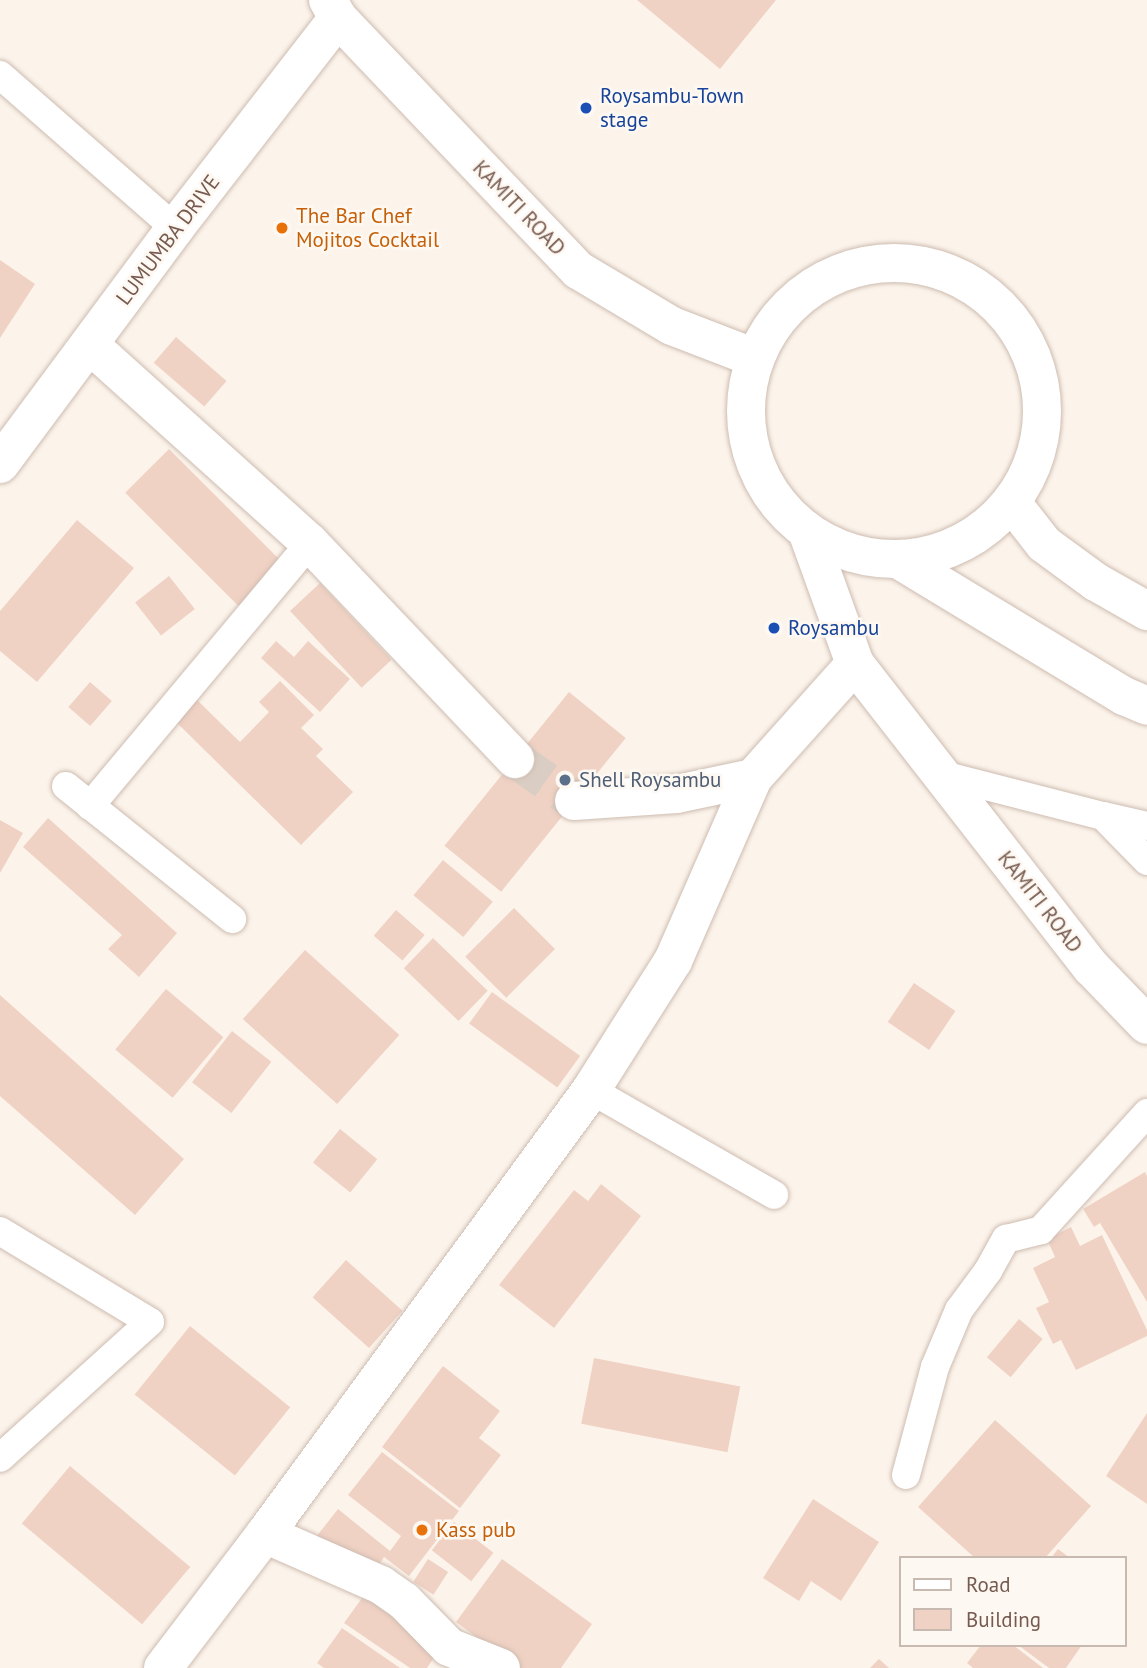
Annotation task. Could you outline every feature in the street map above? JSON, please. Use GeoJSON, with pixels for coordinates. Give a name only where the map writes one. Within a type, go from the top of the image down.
{"type":"FeatureCollection","features":[{"type":"Feature","properties":{"kind":"street","name":"LUMUMBA DRIVE"},"geometry":{"type":"LineString","coordinates":[[0,464],[90,345],[333,9]]}},
{"type":"Feature","properties":{"kind":"street","name":"KAMITI ROAD"},"geometry":{"type":"LineString","coordinates":[[333,9],[578,270],[672,326],[755,358]]}},
{"type":"Feature","properties":{"kind":"street","name":"KAMITI ROAD"},"geometry":{"type":"LineString","coordinates":[[910,262],[957,275],[997,303],[1027,342],[1041,390],[1040,439],[1012,503],[991,524],[949,550],[901,561],[852,555],[807,534],[772,498],[751,455],[745,406],[755,358],[779,316],[816,284],[862,265],[910,262]]}},
{"type":"Feature","properties":{"kind":"street"},"geometry":{"type":"LineString","coordinates":[[90,345],[310,543],[515,759]]}},
{"type":"Feature","properties":{"kind":"street"},"geometry":{"type":"LineString","coordinates":[[1012,503],[1044,544],[1096,582],[1147,611]]}},
{"type":"Feature","properties":{"kind":"street","name":"KAMITI ROAD"},"geometry":{"type":"LineString","coordinates":[[807,534],[855,664],[1092,968],[1147,1026]]}},
{"type":"Feature","properties":{"kind":"street","name":"KAMITI ROAD"},"geometry":{"type":"LineString","coordinates":[[901,561],[1124,696],[1147,706]]}},
{"type":"Feature","properties":{"kind":"street"},"geometry":{"type":"LineString","coordinates":[[163,1668],[265,1534],[591,1090],[673,961],[754,778],[855,664]]}},
{"type":"Feature","properties":{"kind":"street"},"geometry":{"type":"LineString","coordinates":[[574,801],[677,794],[754,778]]}},
{"type":"Feature","properties":{"kind":"street"},"geometry":{"type":"LineString","coordinates":[[265,1534],[382,1585],[404,1601],[449,1647],[501,1668]]}},
{"type":"Feature","properties":{"kind":"lane"},"geometry":{"type":"LineString","coordinates":[[0,75],[175,228]]}},
{"type":"Feature","properties":{"kind":"lane"},"geometry":{"type":"LineString","coordinates":[[90,806],[310,543]]}},
{"type":"Feature","properties":{"kind":"lane"},"geometry":{"type":"LineString","coordinates":[[939,774],[1147,826]]}},
{"type":"Feature","properties":{"kind":"lane"},"geometry":{"type":"LineString","coordinates":[[66,786],[232,919]]}},
{"type":"Feature","properties":{"kind":"lane"},"geometry":{"type":"LineString","coordinates":[[1103,816],[1147,861]]}},
{"type":"Feature","properties":{"kind":"lane"},"geometry":{"type":"LineString","coordinates":[[591,1090],[774,1195]]}},
{"type":"Feature","properties":{"kind":"lane"},"geometry":{"type":"LineString","coordinates":[[906,1475],[935,1367],[949,1333],[959,1310],[988,1271],[1006,1239],[1041,1230],[1147,1112]]}},
{"type":"Feature","properties":{"kind":"lane"},"geometry":{"type":"LineString","coordinates":[[0,1231],[150,1322],[0,1458]]}},
{"type":"Feature","properties":{"kind":"building"},"geometry":{"type":"Polygon","coordinates":[[[637,0],[776,0],[720,69],[637,0]]]}},
{"type":"Feature","properties":{"kind":"building"},"geometry":{"type":"Polygon","coordinates":[[[0,260],[35,284],[0,338],[0,260]]]}},
{"type":"Feature","properties":{"kind":"building"},"geometry":{"type":"Polygon","coordinates":[[[176,337],[227,381],[204,407],[154,363],[176,337]]]}},
{"type":"Feature","properties":{"kind":"building"},"geometry":{"type":"Polygon","coordinates":[[[169,449],[284,564],[240,608],[125,493],[169,449]]]}},
{"type":"Feature","properties":{"kind":"building"},"geometry":{"type":"Polygon","coordinates":[[[77,520],[134,568],[37,682],[0,651],[0,611],[77,520]]]}},
{"type":"Feature","properties":{"kind":"building"},"geometry":{"type":"Polygon","coordinates":[[[169,576],[195,609],[161,636],[135,602],[169,576]]]}},
{"type":"Feature","properties":{"kind":"building"},"geometry":{"type":"Polygon","coordinates":[[[320,583],[392,660],[362,688],[290,611],[320,583]]]}},
{"type":"Feature","properties":{"kind":"building"},"geometry":{"type":"Polygon","coordinates":[[[276,641],[294,657],[308,641],[350,679],[320,712],[261,658],[276,641]]]}},
{"type":"Feature","properties":{"kind":"building"},"geometry":{"type":"Polygon","coordinates":[[[280,681],[314,715],[301,728],[323,749],[316,756],[353,792],[301,845],[172,718],[193,696],[240,742],[269,712],[259,702],[280,681]]]}},
{"type":"Feature","properties":{"kind":"building"},"geometry":{"type":"Polygon","coordinates":[[[90,682],[112,701],[90,726],[68,707],[90,682]]]}},
{"type":"Feature","properties":{"kind":"building"},"geometry":{"type":"Polygon","coordinates":[[[569,692],[626,738],[501,892],[444,846],[569,692]]]}},
{"type":"Feature","properties":{"kind":"building"},"geometry":{"type":"Polygon","coordinates":[[[48,818],[177,933],[139,977],[108,949],[122,935],[23,847],[48,818]]]}},
{"type":"Feature","properties":{"kind":"building"},"geometry":{"type":"Polygon","coordinates":[[[0,820],[23,833],[0,873],[0,820]]]}},
{"type":"Feature","properties":{"kind":"building"},"geometry":{"type":"Polygon","coordinates":[[[443,860],[493,902],[463,937],[413,895],[443,860]]]}},
{"type":"Feature","properties":{"kind":"building"},"geometry":{"type":"Polygon","coordinates":[[[514,908],[555,949],[506,998],[465,957],[514,908]]]}},
{"type":"Feature","properties":{"kind":"building"},"geometry":{"type":"Polygon","coordinates":[[[396,910],[425,935],[402,961],[374,936],[396,910]]]}},
{"type":"Feature","properties":{"kind":"building"},"geometry":{"type":"Polygon","coordinates":[[[433,938],[488,991],[458,1021],[404,968],[433,938]]]}},
{"type":"Feature","properties":{"kind":"building"},"geometry":{"type":"Polygon","coordinates":[[[305,950],[399,1035],[337,1104],[243,1019],[305,950]]]}},
{"type":"Feature","properties":{"kind":"building"},"geometry":{"type":"Polygon","coordinates":[[[914,983],[955,1011],[929,1050],[888,1022],[914,983]]]}},
{"type":"Feature","properties":{"kind":"building"},"geometry":{"type":"Polygon","coordinates":[[[166,989],[223,1037],[173,1098],[115,1050],[166,989]]]}},
{"type":"Feature","properties":{"kind":"building"},"geometry":{"type":"Polygon","coordinates":[[[492,992],[580,1056],[557,1088],[469,1024],[492,992]]]}},
{"type":"Feature","properties":{"kind":"building"},"geometry":{"type":"Polygon","coordinates":[[[0,995],[184,1159],[135,1215],[0,1096],[0,995]]]}},
{"type":"Feature","properties":{"kind":"building"},"geometry":{"type":"Polygon","coordinates":[[[232,1031],[271,1062],[231,1113],[192,1082],[232,1031]]]}},
{"type":"Feature","properties":{"kind":"building"},"geometry":{"type":"Polygon","coordinates":[[[340,1129],[377,1159],[350,1193],[313,1162],[340,1129]]]}},
{"type":"Feature","properties":{"kind":"building"},"geometry":{"type":"Polygon","coordinates":[[[1145,1172],[1147,1302],[1100,1223],[1094,1227],[1083,1209],[1145,1172]]]}},
{"type":"Feature","properties":{"kind":"building"},"geometry":{"type":"Polygon","coordinates":[[[601,1184],[641,1216],[554,1328],[499,1285],[574,1190],[588,1201],[601,1184]]]}},
{"type":"Feature","properties":{"kind":"building"},"geometry":{"type":"Polygon","coordinates":[[[1071,1227],[1080,1246],[1102,1235],[1147,1330],[1147,1336],[1076,1370],[1061,1340],[1053,1344],[1036,1308],[1049,1302],[1033,1268],[1055,1257],[1047,1239],[1071,1227]]]}},
{"type":"Feature","properties":{"kind":"building"},"geometry":{"type":"Polygon","coordinates":[[[346,1260],[402,1311],[369,1348],[313,1297],[346,1260]]]}},
{"type":"Feature","properties":{"kind":"building"},"geometry":{"type":"Polygon","coordinates":[[[1019,1319],[1043,1339],[1011,1377],[987,1357],[1019,1319]]]}},
{"type":"Feature","properties":{"kind":"building"},"geometry":{"type":"Polygon","coordinates":[[[190,1326],[290,1407],[235,1476],[135,1394],[190,1326]]]}},
{"type":"Feature","properties":{"kind":"building"},"geometry":{"type":"Polygon","coordinates":[[[594,1358],[740,1386],[727,1452],[581,1424],[594,1358]]]}},
{"type":"Feature","properties":{"kind":"building"},"geometry":{"type":"Polygon","coordinates":[[[443,1366],[500,1411],[479,1438],[501,1455],[460,1508],[382,1447],[443,1366]]]}},
{"type":"Feature","properties":{"kind":"building"},"geometry":{"type":"Polygon","coordinates":[[[1147,1413],[1147,1504],[1106,1476],[1147,1413]]]}},
{"type":"Feature","properties":{"kind":"building"},"geometry":{"type":"Polygon","coordinates":[[[995,1420],[1091,1506],[1047,1556],[973,1556],[918,1507],[995,1420]]]}},
{"type":"Feature","properties":{"kind":"building"},"geometry":{"type":"Polygon","coordinates":[[[382,1452],[459,1511],[409,1576],[384,1557],[370,1578],[316,1537],[338,1509],[390,1551],[401,1536],[348,1495],[382,1452]]]}},
{"type":"Feature","properties":{"kind":"building"},"geometry":{"type":"Polygon","coordinates":[[[70,1466],[190,1567],[142,1624],[22,1523],[70,1466]]]}},
{"type":"Feature","properties":{"kind":"building"},"geometry":{"type":"Polygon","coordinates":[[[813,1499],[879,1542],[841,1601],[811,1581],[799,1601],[763,1578],[813,1499]]]}},
{"type":"Feature","properties":{"kind":"building"},"geometry":{"type":"Polygon","coordinates":[[[454,1522],[493,1553],[471,1581],[432,1550],[454,1522]]]}},
{"type":"Feature","properties":{"kind":"building"},"geometry":{"type":"Polygon","coordinates":[[[1058,1549],[1067,1556],[1053,1556],[1058,1549]]]}},
{"type":"Feature","properties":{"kind":"building"},"geometry":{"type":"Polygon","coordinates":[[[428,1559],[448,1572],[433,1595],[413,1582],[428,1559]]]}},
{"type":"Feature","properties":{"kind":"building"},"geometry":{"type":"Polygon","coordinates":[[[502,1559],[592,1624],[561,1668],[519,1668],[456,1622],[502,1559]]]}},
{"type":"Feature","properties":{"kind":"building"},"geometry":{"type":"Polygon","coordinates":[[[365,1594],[441,1647],[427,1668],[410,1668],[344,1623],[365,1594]]]}},
{"type":"Feature","properties":{"kind":"building"},"geometry":{"type":"Polygon","coordinates":[[[342,1628],[400,1668],[324,1668],[317,1663],[342,1628]]]}},
{"type":"Feature","properties":{"kind":"building"},"geometry":{"type":"Polygon","coordinates":[[[979,1647],[1016,1647],[1043,1668],[973,1668],[967,1663],[979,1647]]]}},
{"type":"Feature","properties":{"kind":"building"},"geometry":{"type":"Polygon","coordinates":[[[1021,1647],[1081,1647],[1066,1668],[1049,1668],[1021,1647]]]}},
{"type":"Feature","properties":{"kind":"building"},"geometry":{"type":"Polygon","coordinates":[[[879,1659],[889,1668],[870,1668],[879,1659]]]}},
{"type":"Feature","properties":{"kind":"tunnel"},"geometry":{"type":"LineString","coordinates":[[515,759],[574,801]]}},
{"type":"Feature","properties":{"kind":"place","name":"Roysambu-Town stage"},"geometry":{"type":"Point","coordinates":[586,108]}},
{"type":"Feature","properties":{"kind":"place","name":"The Bar Chef Mojitos Cocktail"},"geometry":{"type":"Point","coordinates":[282,228]}},
{"type":"Feature","properties":{"kind":"place","name":"Roysambu"},"geometry":{"type":"Point","coordinates":[774,628]}},
{"type":"Feature","properties":{"kind":"place","name":"Shell Roysambu"},"geometry":{"type":"Point","coordinates":[565,780]}},
{"type":"Feature","properties":{"kind":"place","name":"Kass pub"},"geometry":{"type":"Point","coordinates":[422,1530]}}]}
